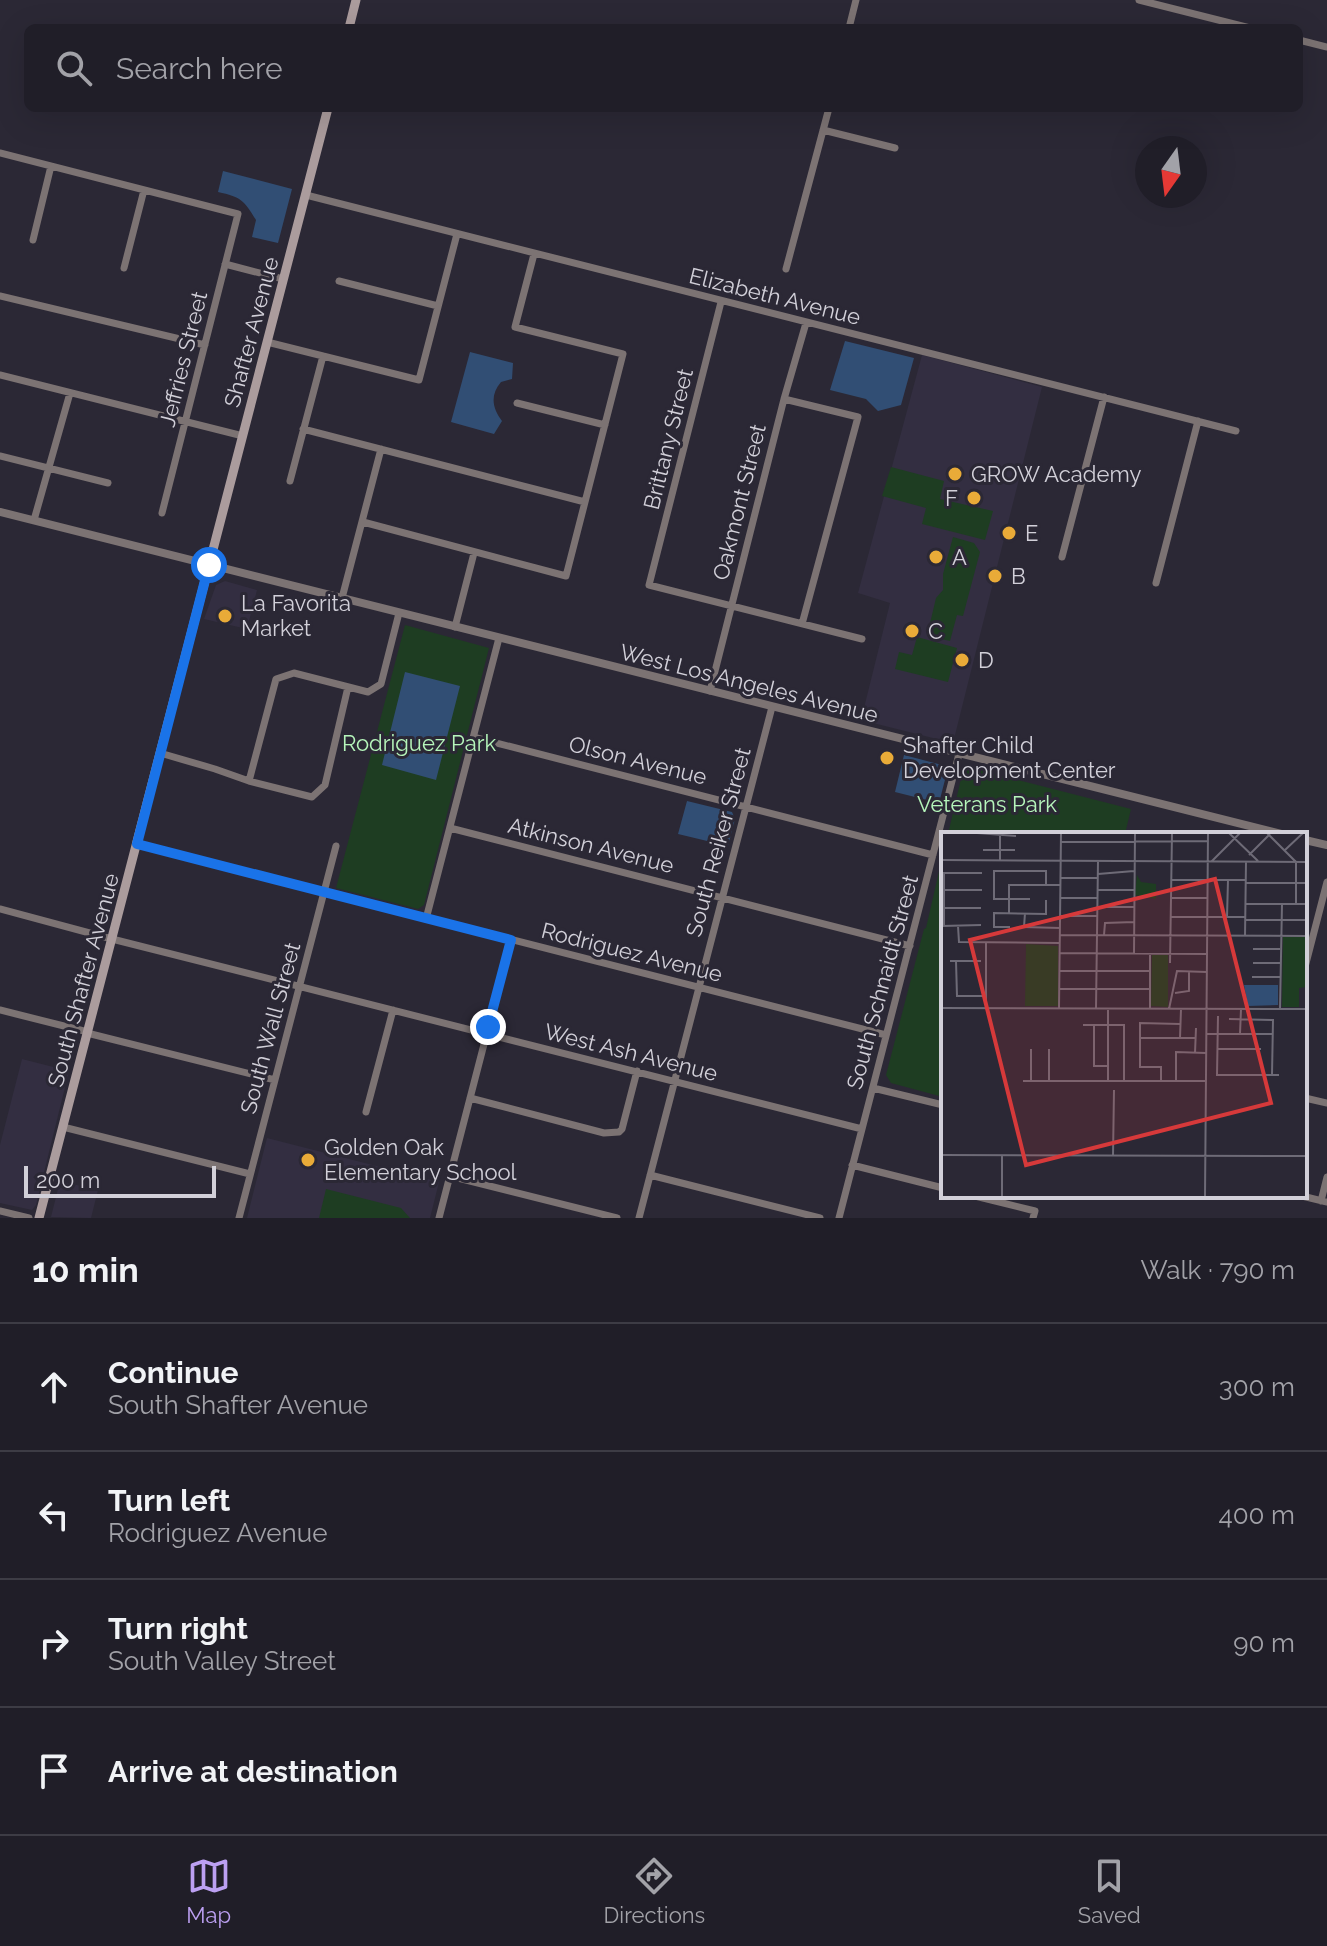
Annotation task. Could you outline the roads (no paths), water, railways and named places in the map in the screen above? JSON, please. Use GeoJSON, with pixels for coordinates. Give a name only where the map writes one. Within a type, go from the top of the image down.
{"type":"FeatureCollection","features":[{"type":"Feature","properties":{"kind":"main road"},"geometry":{"type":"LineString","coordinates":[[350,24],[356,0]]}},
{"type":"Feature","properties":{"kind":"main road","name":"Shafter Avenue"},"geometry":{"type":"LineString","coordinates":[[209,565],[327,112]]}},
{"type":"Feature","properties":{"kind":"main road","name":"South Shafter Avenue"},"geometry":{"type":"LineString","coordinates":[[39,1218],[209,565]]}},
{"type":"Feature","properties":{"kind":"street"},"geometry":{"type":"LineString","coordinates":[[850,24],[856,0]]}},
{"type":"Feature","properties":{"kind":"street"},"geometry":{"type":"LineString","coordinates":[[1139,0],[1234,24]]}},
{"type":"Feature","properties":{"kind":"street"},"geometry":{"type":"LineString","coordinates":[[1303,41],[1327,47]]}},
{"type":"Feature","properties":{"kind":"street"},"geometry":{"type":"LineString","coordinates":[[786,269],[828,112]]}},
{"type":"Feature","properties":{"kind":"street"},"geometry":{"type":"LineString","coordinates":[[823,130],[895,148]]}},
{"type":"Feature","properties":{"kind":"street"},"geometry":{"type":"LineString","coordinates":[[0,153],[144,190],[124,268]]}},
{"type":"Feature","properties":{"kind":"street"},"geometry":{"type":"LineString","coordinates":[[33,240],[51,166]]}},
{"type":"Feature","properties":{"kind":"street","name":"Jeffries Street"},"geometry":{"type":"LineString","coordinates":[[144,190],[238,214],[162,513]]}},
{"type":"Feature","properties":{"kind":"street","name":"Elizabeth Avenue"},"geometry":{"type":"LineString","coordinates":[[306,195],[1236,431]]}},
{"type":"Feature","properties":{"kind":"street"},"geometry":{"type":"LineString","coordinates":[[267,342],[419,380],[457,234]]}},
{"type":"Feature","properties":{"kind":"street"},"geometry":{"type":"LineString","coordinates":[[363,522],[566,576],[623,354],[515,327],[534,254]]}},
{"type":"Feature","properties":{"kind":"street"},"geometry":{"type":"LineString","coordinates":[[225,264],[283,279]]}},
{"type":"Feature","properties":{"kind":"street"},"geometry":{"type":"LineString","coordinates":[[339,281],[438,306]]}},
{"type":"Feature","properties":{"kind":"street"},"geometry":{"type":"LineString","coordinates":[[0,296],[205,345]]}},
{"type":"Feature","properties":{"kind":"street","name":"Brittany Street"},"geometry":{"type":"LineString","coordinates":[[721,302],[649,585],[731,606]]}},
{"type":"Feature","properties":{"kind":"street","name":"Oakmont Street"},"geometry":{"type":"LineString","coordinates":[[710,691],[806,323]]}},
{"type":"Feature","properties":{"kind":"street"},"geometry":{"type":"LineString","coordinates":[[290,481],[323,356]]}},
{"type":"Feature","properties":{"kind":"street"},"geometry":{"type":"LineString","coordinates":[[0,375],[243,436]]}},
{"type":"Feature","properties":{"kind":"street"},"geometry":{"type":"LineString","coordinates":[[34,520],[70,393]]}},
{"type":"Feature","properties":{"kind":"street"},"geometry":{"type":"LineString","coordinates":[[1062,557],[1104,397]]}},
{"type":"Feature","properties":{"kind":"street"},"geometry":{"type":"LineString","coordinates":[[784,399],[858,417],[802,624]]}},
{"type":"Feature","properties":{"kind":"street"},"geometry":{"type":"LineString","coordinates":[[517,403],[605,425]]}},
{"type":"Feature","properties":{"kind":"street"},"geometry":{"type":"LineString","coordinates":[[1156,583],[1198,421]]}},
{"type":"Feature","properties":{"kind":"street"},"geometry":{"type":"LineString","coordinates":[[303,429],[585,502]]}},
{"type":"Feature","properties":{"kind":"street"},"geometry":{"type":"LineString","coordinates":[[342,598],[381,449]]}},
{"type":"Feature","properties":{"kind":"street"},"geometry":{"type":"LineString","coordinates":[[0,456],[108,483]]}},
{"type":"Feature","properties":{"kind":"street","name":"West Los Angeles Avenue"},"geometry":{"type":"LineString","coordinates":[[0,512],[1273,832]]}},
{"type":"Feature","properties":{"kind":"street"},"geometry":{"type":"LineString","coordinates":[[455,627],[474,553]]}},
{"type":"Feature","properties":{"kind":"street"},"geometry":{"type":"LineString","coordinates":[[731,606],[862,639]]}},
{"type":"Feature","properties":{"kind":"street"},"geometry":{"type":"LineString","coordinates":[[249,781],[276,679],[294,673],[368,692],[381,684],[399,613]]}},
{"type":"Feature","properties":{"kind":"street"},"geometry":{"type":"LineString","coordinates":[[426,919],[499,638]]}},
{"type":"Feature","properties":{"kind":"street"},"geometry":{"type":"LineString","coordinates":[[160,753],[312,797],[325,785],[348,687]]}},
{"type":"Feature","properties":{"kind":"street","name":"South Reiker Street"},"geometry":{"type":"LineString","coordinates":[[639,1218],[772,707]]}},
{"type":"Feature","properties":{"kind":"street","name":"Olson Avenue"},"geometry":{"type":"LineString","coordinates":[[473,737],[933,855]]}},
{"type":"Feature","properties":{"kind":"street","name":"South Schnaidt Street"},"geometry":{"type":"LineString","coordinates":[[839,1218],[959,754]]}},
{"type":"Feature","properties":{"kind":"street","name":"Atkinson Avenue"},"geometry":{"type":"LineString","coordinates":[[450,828],[910,946]]}},
{"type":"Feature","properties":{"kind":"street"},"geometry":{"type":"LineString","coordinates":[[1307,840],[1327,845]]}},
{"type":"Feature","properties":{"kind":"street","name":"Rodriguez Avenue"},"geometry":{"type":"LineString","coordinates":[[137,844],[886,1035]]}},
{"type":"Feature","properties":{"kind":"street","name":"South Wall Street"},"geometry":{"type":"LineString","coordinates":[[239,1218],[336,846]]}},
{"type":"Feature","properties":{"kind":"street"},"geometry":{"type":"LineString","coordinates":[[1307,961],[1323,911],[1327,882]]}},
{"type":"Feature","properties":{"kind":"street","name":"West Ash Avenue"},"geometry":{"type":"LineString","coordinates":[[0,909],[862,1129]]}},
{"type":"Feature","properties":{"kind":"street"},"geometry":{"type":"LineString","coordinates":[[439,1218],[511,940]]}},
{"type":"Feature","properties":{"kind":"street"},"geometry":{"type":"LineString","coordinates":[[0,1010],[275,1080]]}},
{"type":"Feature","properties":{"kind":"street"},"geometry":{"type":"LineString","coordinates":[[366,1112],[393,1010]]}},
{"type":"Feature","properties":{"kind":"street"},"geometry":{"type":"LineString","coordinates":[[470,1098],[604,1133],[619,1132],[637,1071]]}},
{"type":"Feature","properties":{"kind":"street"},"geometry":{"type":"LineString","coordinates":[[873,1088],[941,1105]]}},
{"type":"Feature","properties":{"kind":"street"},"geometry":{"type":"LineString","coordinates":[[1307,1098],[1327,1103]]}},
{"type":"Feature","properties":{"kind":"street"},"geometry":{"type":"LineString","coordinates":[[63,1127],[250,1174]]}},
{"type":"Feature","properties":{"kind":"street"},"geometry":{"type":"LineString","coordinates":[[852,1165],[941,1187]]}},
{"type":"Feature","properties":{"kind":"street"},"geometry":{"type":"LineString","coordinates":[[650,1175],[820,1218]]}},
{"type":"Feature","properties":{"kind":"street"},"geometry":{"type":"LineString","coordinates":[[450,1176],[617,1218]]}},
{"type":"Feature","properties":{"kind":"street"},"geometry":{"type":"LineString","coordinates":[[1324,1202],[1327,1177]]}},
{"type":"Feature","properties":{"kind":"street"},"geometry":{"type":"LineString","coordinates":[[982,1198],[1034,1214]]}},
{"type":"Feature","properties":{"kind":"street"},"geometry":{"type":"LineString","coordinates":[[0,1211],[29,1218]]}},
{"type":"Feature","properties":{"kind":"water"},"geometry":{"type":"Polygon","coordinates":[[[223,171],[292,189],[278,243],[252,237],[256,220],[248,208],[241,200],[218,192],[223,171]]]}},
{"type":"Feature","properties":{"kind":"water"},"geometry":{"type":"Polygon","coordinates":[[[845,341],[914,358],[901,405],[878,411],[866,399],[830,390],[845,341]]]}},
{"type":"Feature","properties":{"kind":"water"},"geometry":{"type":"Polygon","coordinates":[[[470,352],[513,363],[512,379],[501,382],[495,392],[494,406],[502,421],[494,434],[451,422],[470,352]]]}},
{"type":"Feature","properties":{"kind":"water"},"geometry":{"type":"Polygon","coordinates":[[[405,672],[460,686],[436,780],[382,765],[405,672]]]}},
{"type":"Feature","properties":{"kind":"water"},"geometry":{"type":"Polygon","coordinates":[[[904,755],[942,765],[947,772],[939,803],[895,792],[904,755]]]}},
{"type":"Feature","properties":{"kind":"water"},"geometry":{"type":"Polygon","coordinates":[[[687,801],[732,812],[735,819],[728,846],[678,834],[687,801]]]}},
{"type":"Feature","properties":{"kind":"place","name":"GROW Academy"},"geometry":{"type":"Point","coordinates":[955,474]}},
{"type":"Feature","properties":{"kind":"place","name":"F"},"geometry":{"type":"Point","coordinates":[974,498]}},
{"type":"Feature","properties":{"kind":"place","name":"E"},"geometry":{"type":"Point","coordinates":[1009,533]}},
{"type":"Feature","properties":{"kind":"place","name":"A"},"geometry":{"type":"Point","coordinates":[936,557]}},
{"type":"Feature","properties":{"kind":"place","name":"B"},"geometry":{"type":"Point","coordinates":[995,576]}},
{"type":"Feature","properties":{"kind":"place","name":"La Favorita Market"},"geometry":{"type":"Point","coordinates":[225,616]}},
{"type":"Feature","properties":{"kind":"place","name":"C"},"geometry":{"type":"Point","coordinates":[912,631]}},
{"type":"Feature","properties":{"kind":"place","name":"D"},"geometry":{"type":"Point","coordinates":[962,660]}},
{"type":"Feature","properties":{"kind":"place","name":"Shafter Child Development Center"},"geometry":{"type":"Point","coordinates":[887,758]}},
{"type":"Feature","properties":{"kind":"place","name":"Golden Oak Elementary School"},"geometry":{"type":"Point","coordinates":[308,1160]}},
{"type":"Feature","properties":{"kind":"park label","name":"Rodriguez Park"},"geometry":{"type":"Point","coordinates":[419,743]}},
{"type":"Feature","properties":{"kind":"park label","name":"Veterans Park"},"geometry":{"type":"Point","coordinates":[987,804]}}]}
